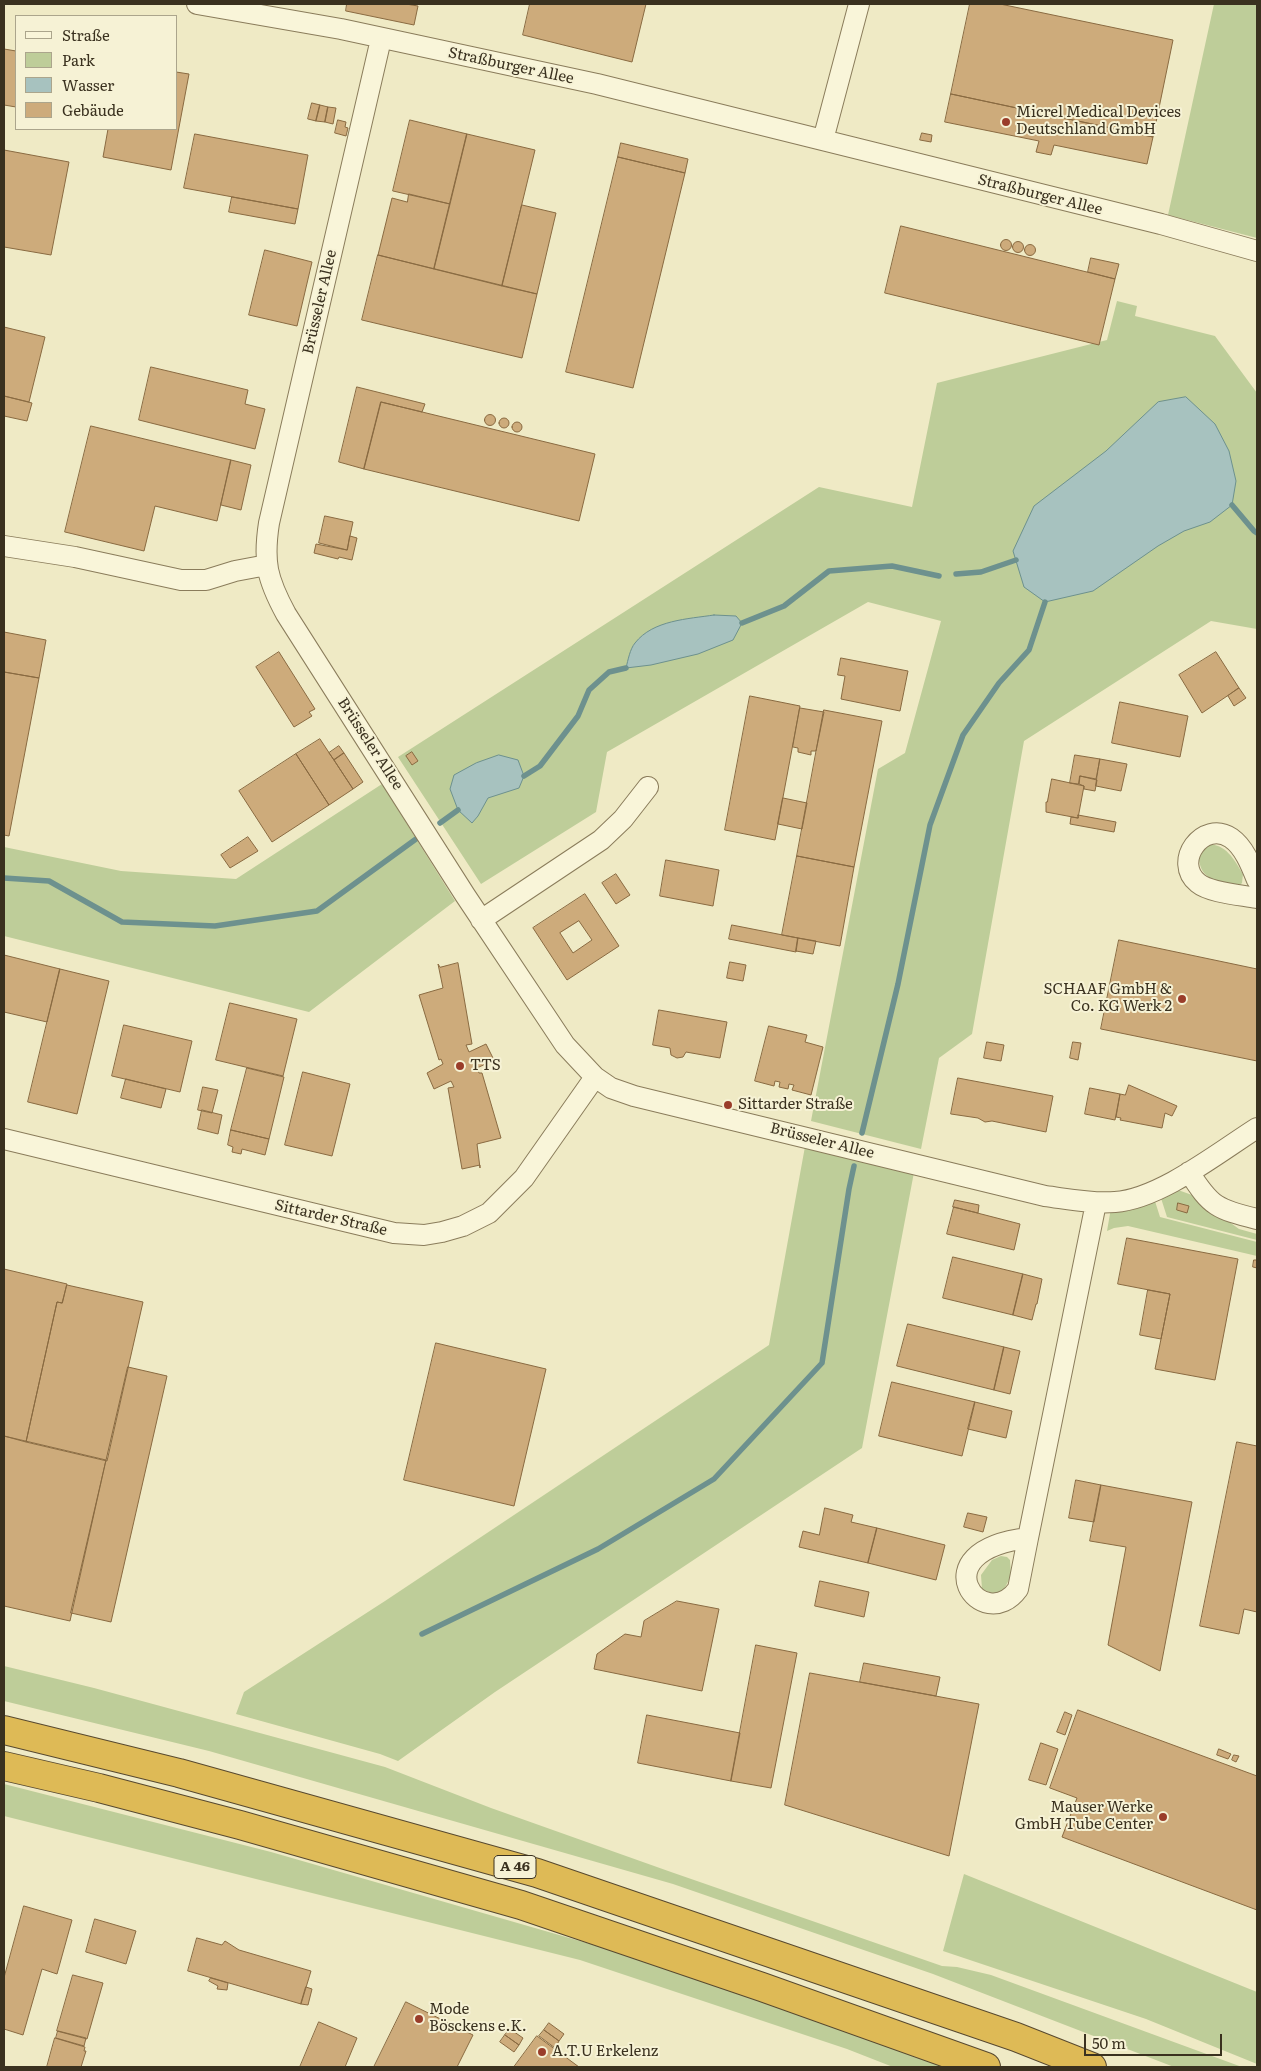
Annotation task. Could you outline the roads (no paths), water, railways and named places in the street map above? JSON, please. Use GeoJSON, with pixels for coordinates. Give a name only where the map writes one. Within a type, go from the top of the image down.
{"type":"FeatureCollection","features":[{"type":"Feature","properties":{"kind":"highway","name":"A 46"},"geometry":{"type":"LineString","coordinates":[[4,1730],[179,1773],[537,1873],[1016,2037],[1092,2067]]}},
{"type":"Feature","properties":{"kind":"highway","name":"A 46"},"geometry":{"type":"LineString","coordinates":[[4,1766],[240,1824],[521,1905],[762,1987],[986,2067]]}},
{"type":"Feature","properties":{"kind":"street","name":"Straßburger Allee"},"geometry":{"type":"LineString","coordinates":[[197,4],[342,30],[597,84],[1161,224],[1257,251]]}},
{"type":"Feature","properties":{"kind":"street"},"geometry":{"type":"LineString","coordinates":[[823,140],[859,4]]}},
{"type":"Feature","properties":{"kind":"street","name":"Brüsseler Allee"},"geometry":{"type":"LineString","coordinates":[[381,39],[269,523],[266,544],[267,565],[273,589],[286,614],[481,920],[565,1045],[594,1077],[611,1088],[634,1096],[1045,1196],[1096,1203],[1117,1202],[1155,1192],[1257,1128]]}},
{"type":"Feature","properties":{"kind":"street"},"geometry":{"type":"LineString","coordinates":[[7,551],[75,557],[181,580],[206,580],[235,571],[267,565]]}},
{"type":"Feature","properties":{"kind":"street"},"geometry":{"type":"LineString","coordinates":[[481,920],[601,840],[623,819],[648,787]]}},
{"type":"Feature","properties":{"kind":"street"},"geometry":{"type":"LineString","coordinates":[[1257,880],[1246,856],[1232,839],[1224,835],[1207,835],[1193,846],[1189,853],[1189,870],[1193,878],[1200,884],[1207,888],[1257,898]]}},
{"type":"Feature","properties":{"kind":"street","name":"Sittarder Straße"},"geometry":{"type":"LineString","coordinates":[[4,1139],[394,1233],[424,1235],[462,1226],[489,1213],[524,1178],[594,1077]]}},
{"type":"Feature","properties":{"kind":"street"},"geometry":{"type":"LineString","coordinates":[[1189,1172],[1205,1197],[1218,1207],[1257,1219]]}},
{"type":"Feature","properties":{"kind":"street"},"geometry":{"type":"LineString","coordinates":[[1028,1538],[1096,1203]]}},
{"type":"Feature","properties":{"kind":"water"},"geometry":{"type":"Polygon","coordinates":[[[1186,397],[1215,424],[1229,451],[1236,481],[1232,505],[1210,522],[1184,531],[1158,546],[1093,591],[1045,602],[1024,587],[1013,551],[1034,506],[1106,451],[1158,402],[1186,397]]]}},
{"type":"Feature","properties":{"kind":"water"},"geometry":{"type":"Polygon","coordinates":[[[714,615],[736,616],[742,623],[733,640],[698,654],[651,665],[626,668],[633,645],[651,629],[671,622],[714,615]]]}},
{"type":"Feature","properties":{"kind":"water"},"geometry":{"type":"Polygon","coordinates":[[[499,755],[518,760],[524,776],[519,788],[488,798],[472,823],[458,810],[450,789],[454,775],[476,763],[499,755]]]}},
{"type":"Feature","properties":{"kind":"waterway"},"geometry":{"type":"LineString","coordinates":[[1232,505],[1257,533]]}},
{"type":"Feature","properties":{"kind":"waterway"},"geometry":{"type":"LineString","coordinates":[[956,574],[981,572],[1016,560]]}},
{"type":"Feature","properties":{"kind":"waterway"},"geometry":{"type":"LineString","coordinates":[[742,623],[784,606],[829,571],[892,566],[939,576]]}},
{"type":"Feature","properties":{"kind":"waterway"},"geometry":{"type":"LineString","coordinates":[[862,1133],[898,984],[930,825],[963,735],[999,683],[1029,650],[1045,602]]}},
{"type":"Feature","properties":{"kind":"waterway"},"geometry":{"type":"LineString","coordinates":[[524,776],[540,766],[578,716],[589,690],[609,672],[626,668]]}},
{"type":"Feature","properties":{"kind":"waterway"},"geometry":{"type":"LineString","coordinates":[[440,823],[458,810]]}},
{"type":"Feature","properties":{"kind":"waterway"},"geometry":{"type":"LineString","coordinates":[[4,878],[49,881],[122,922],[215,926],[317,911],[416,839]]}},
{"type":"Feature","properties":{"kind":"waterway"},"geometry":{"type":"LineString","coordinates":[[422,1634],[598,1549],[714,1479],[822,1363],[854,1166]]}},
{"type":"Feature","properties":{"kind":"place","name":"Micrel Medical Devices Deutschland GmbH"},"geometry":{"type":"Point","coordinates":[1006,122]}},
{"type":"Feature","properties":{"kind":"place","name":"SCHAAF GmbH & Co. KG Werk 2"},"geometry":{"type":"Point","coordinates":[1182,999]}},
{"type":"Feature","properties":{"kind":"place","name":"TTS"},"geometry":{"type":"Point","coordinates":[460,1066]}},
{"type":"Feature","properties":{"kind":"place","name":"Sittarder Straße"},"geometry":{"type":"Point","coordinates":[728,1105]}},
{"type":"Feature","properties":{"kind":"place","name":"Mauser Werke GmbH Tube Center"},"geometry":{"type":"Point","coordinates":[1163,1817]}},
{"type":"Feature","properties":{"kind":"place","name":"Mode Bösckens e.K."},"geometry":{"type":"Point","coordinates":[419,2019]}},
{"type":"Feature","properties":{"kind":"place","name":"A.T.U Erkelenz"},"geometry":{"type":"Point","coordinates":[542,2052]}}]}
